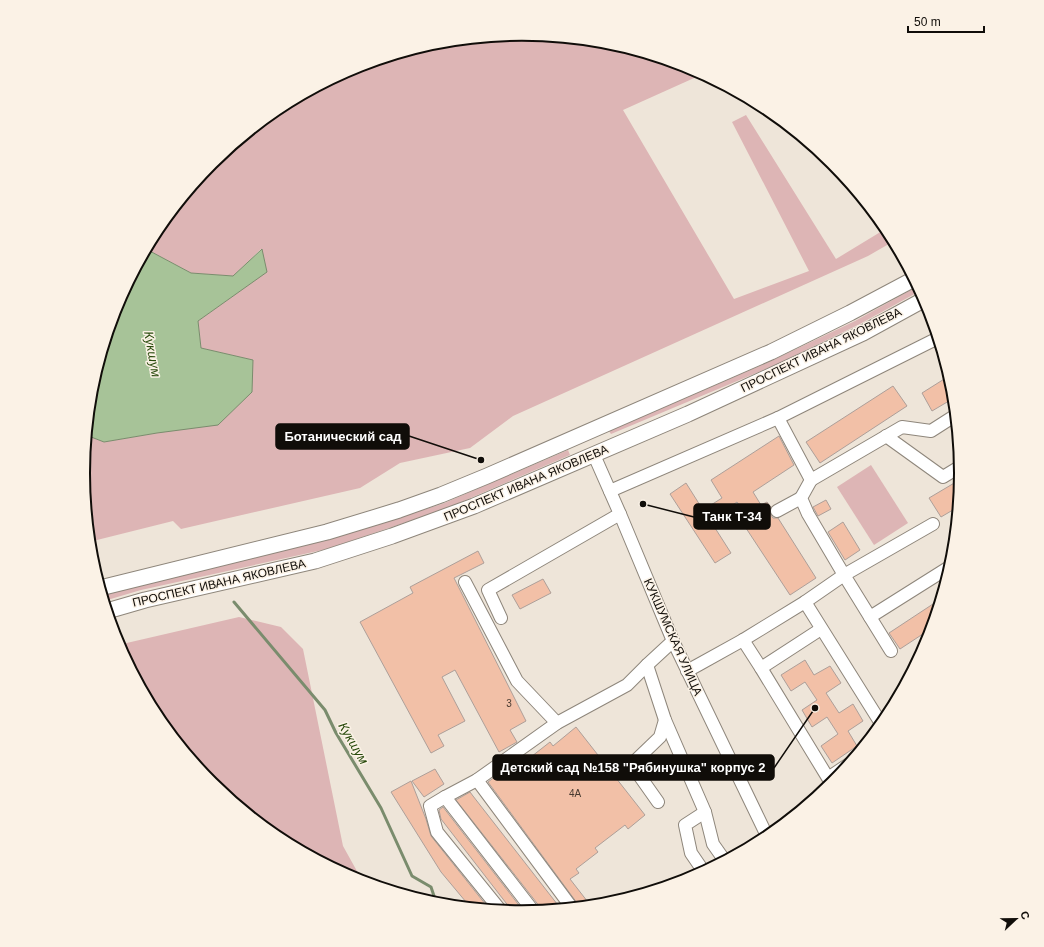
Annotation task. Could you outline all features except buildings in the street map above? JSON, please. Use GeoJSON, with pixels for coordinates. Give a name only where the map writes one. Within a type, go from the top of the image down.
{"type":"FeatureCollection","features":[{"type":"Feature","properties":{"kind":"main road","name":"ПРОСПЕКТ ИВАНА ЯКОВЛЕВА"},"geometry":{"type":"LineString","coordinates":[[105,587],[327,532],[392,512],[441,494],[480,479],[771,352],[910,281]]}},
{"type":"Feature","properties":{"kind":"main road","name":"ПРОСПЕКТ ИВАНА ЯКОВЛЕВА"},"geometry":{"type":"LineString","coordinates":[[111,610],[145,600],[315,560],[378,541],[474,506],[688,414],[863,333],[919,302]]}},
{"type":"Feature","properties":{"kind":"main road","name":"КУКШУМСКАЯ УЛИЦА"},"geometry":{"type":"LineString","coordinates":[[584,433],[594,455]]}},
{"type":"Feature","properties":{"kind":"street"},"geometry":{"type":"LineString","coordinates":[[610,491],[778,418],[934,340]]}},
{"type":"Feature","properties":{"kind":"street"},"geometry":{"type":"LineString","coordinates":[[778,418],[811,480]]}},
{"type":"Feature","properties":{"kind":"street"},"geometry":{"type":"LineString","coordinates":[[777,511],[801,498],[811,480],[902,427],[931,431],[951,418]]}},
{"type":"Feature","properties":{"kind":"street"},"geometry":{"type":"LineString","coordinates":[[886,436],[943,477],[954,470]]}},
{"type":"Feature","properties":{"kind":"street","name":"КУКШУМСКАЯ УЛИЦА"},"geometry":{"type":"LineString","coordinates":[[594,455],[673,641],[765,831]]}},
{"type":"Feature","properties":{"kind":"street"},"geometry":{"type":"LineString","coordinates":[[801,498],[808,514],[891,651]]}},
{"type":"Feature","properties":{"kind":"street"},"geometry":{"type":"LineString","coordinates":[[501,618],[488,590],[620,514]]}},
{"type":"Feature","properties":{"kind":"street"},"geometry":{"type":"LineString","coordinates":[[687,671],[743,640],[805,602],[844,575],[933,524]]}},
{"type":"Feature","properties":{"kind":"street"},"geometry":{"type":"LineString","coordinates":[[870,617],[943,571]]}},
{"type":"Feature","properties":{"kind":"street"},"geometry":{"type":"LineString","coordinates":[[465,582],[517,681],[556,723]]}},
{"type":"Feature","properties":{"kind":"street"},"geometry":{"type":"LineString","coordinates":[[805,602],[878,719]]}},
{"type":"Feature","properties":{"kind":"street"},"geometry":{"type":"LineString","coordinates":[[762,668],[821,629]]}},
{"type":"Feature","properties":{"kind":"street"},"geometry":{"type":"LineString","coordinates":[[743,640],[762,668],[828,778],[831,776]]}},
{"type":"Feature","properties":{"kind":"street"},"geometry":{"type":"LineString","coordinates":[[496,905],[437,832],[430,806],[477,780],[556,723],[627,685],[673,641]]}},
{"type":"Feature","properties":{"kind":"street"},"geometry":{"type":"LineString","coordinates":[[647,665],[665,720],[706,812],[713,844],[722,856]]}},
{"type":"Feature","properties":{"kind":"street"},"geometry":{"type":"LineString","coordinates":[[658,802],[634,768],[635,760],[660,737],[665,720]]}},
{"type":"Feature","properties":{"kind":"street"},"geometry":{"type":"LineString","coordinates":[[477,780],[568,903]]}},
{"type":"Feature","properties":{"kind":"street"},"geometry":{"type":"LineString","coordinates":[[445,797],[529,906]]}},
{"type":"Feature","properties":{"kind":"street"},"geometry":{"type":"LineString","coordinates":[[701,867],[691,853],[685,825],[706,812]]}},
{"type":"Feature","properties":{"kind":"shaded area"},"geometry":{"type":"Polygon","coordinates":[[[494,42],[550,42],[606,49],[661,64],[695,77],[623,110],[734,299],[809,271],[732,122],[746,115],[836,259],[881,232],[889,244],[868,256],[513,416],[470,448],[400,463],[360,488],[181,529],[173,521],[95,541],[90,502],[91,437],[104,442],[157,433],[253,360],[201,348],[198,321],[266,272],[261,249],[233,276],[191,273],[150,251],[162,233],[197,188],[237,148],[259,130],[306,99],[356,74],[383,64],[438,49],[494,42]]]}},
{"type":"Feature","properties":{"kind":"shaded area"},"geometry":{"type":"Polygon","coordinates":[[[913,289],[915,294],[858,325],[773,366],[611,434],[609,431],[771,361],[855,321],[913,289]]]}},
{"type":"Feature","properties":{"kind":"shaded area"},"geometry":{"type":"Polygon","coordinates":[[[568,450],[570,455],[445,509],[327,549],[141,590],[108,600],[107,595],[140,585],[327,540],[442,504],[568,450]]]}},
{"type":"Feature","properties":{"kind":"shaded area"},"geometry":{"type":"Polygon","coordinates":[[[871,465],[908,523],[874,545],[837,487],[871,465]]]}},
{"type":"Feature","properties":{"kind":"shaded area"},"geometry":{"type":"Polygon","coordinates":[[[239,617],[281,627],[303,649],[343,846],[359,874],[306,848],[282,833],[237,799],[216,779],[197,759],[162,714],[147,690],[124,644],[239,617]]]}},
{"type":"Feature","properties":{"kind":"water"},"geometry":{"type":"Polygon","coordinates":[[[262,249],[267,272],[198,321],[201,348],[253,360],[252,392],[218,425],[104,442],[91,437],[93,417],[104,362],[112,334],[122,308],[150,251],[191,273],[233,276],[262,249]]]}},
{"type":"Feature","properties":{"kind":"waterway","name":"Кукшум"},"geometry":{"type":"LineString","coordinates":[[234,602],[325,710],[336,733],[381,808],[412,876],[431,887],[434,897]]}},
{"type":"Feature","properties":{"kind":"place","name":"Ботанический сад"},"geometry":{"type":"Point","coordinates":[481,460]}},
{"type":"Feature","properties":{"kind":"place","name":"Танк Т-34"},"geometry":{"type":"Point","coordinates":[643,504]}},
{"type":"Feature","properties":{"kind":"place","name":"Детский сад №158 \"Рябинушка\" корпус 2"},"geometry":{"type":"Point","coordinates":[815,708]}}]}
